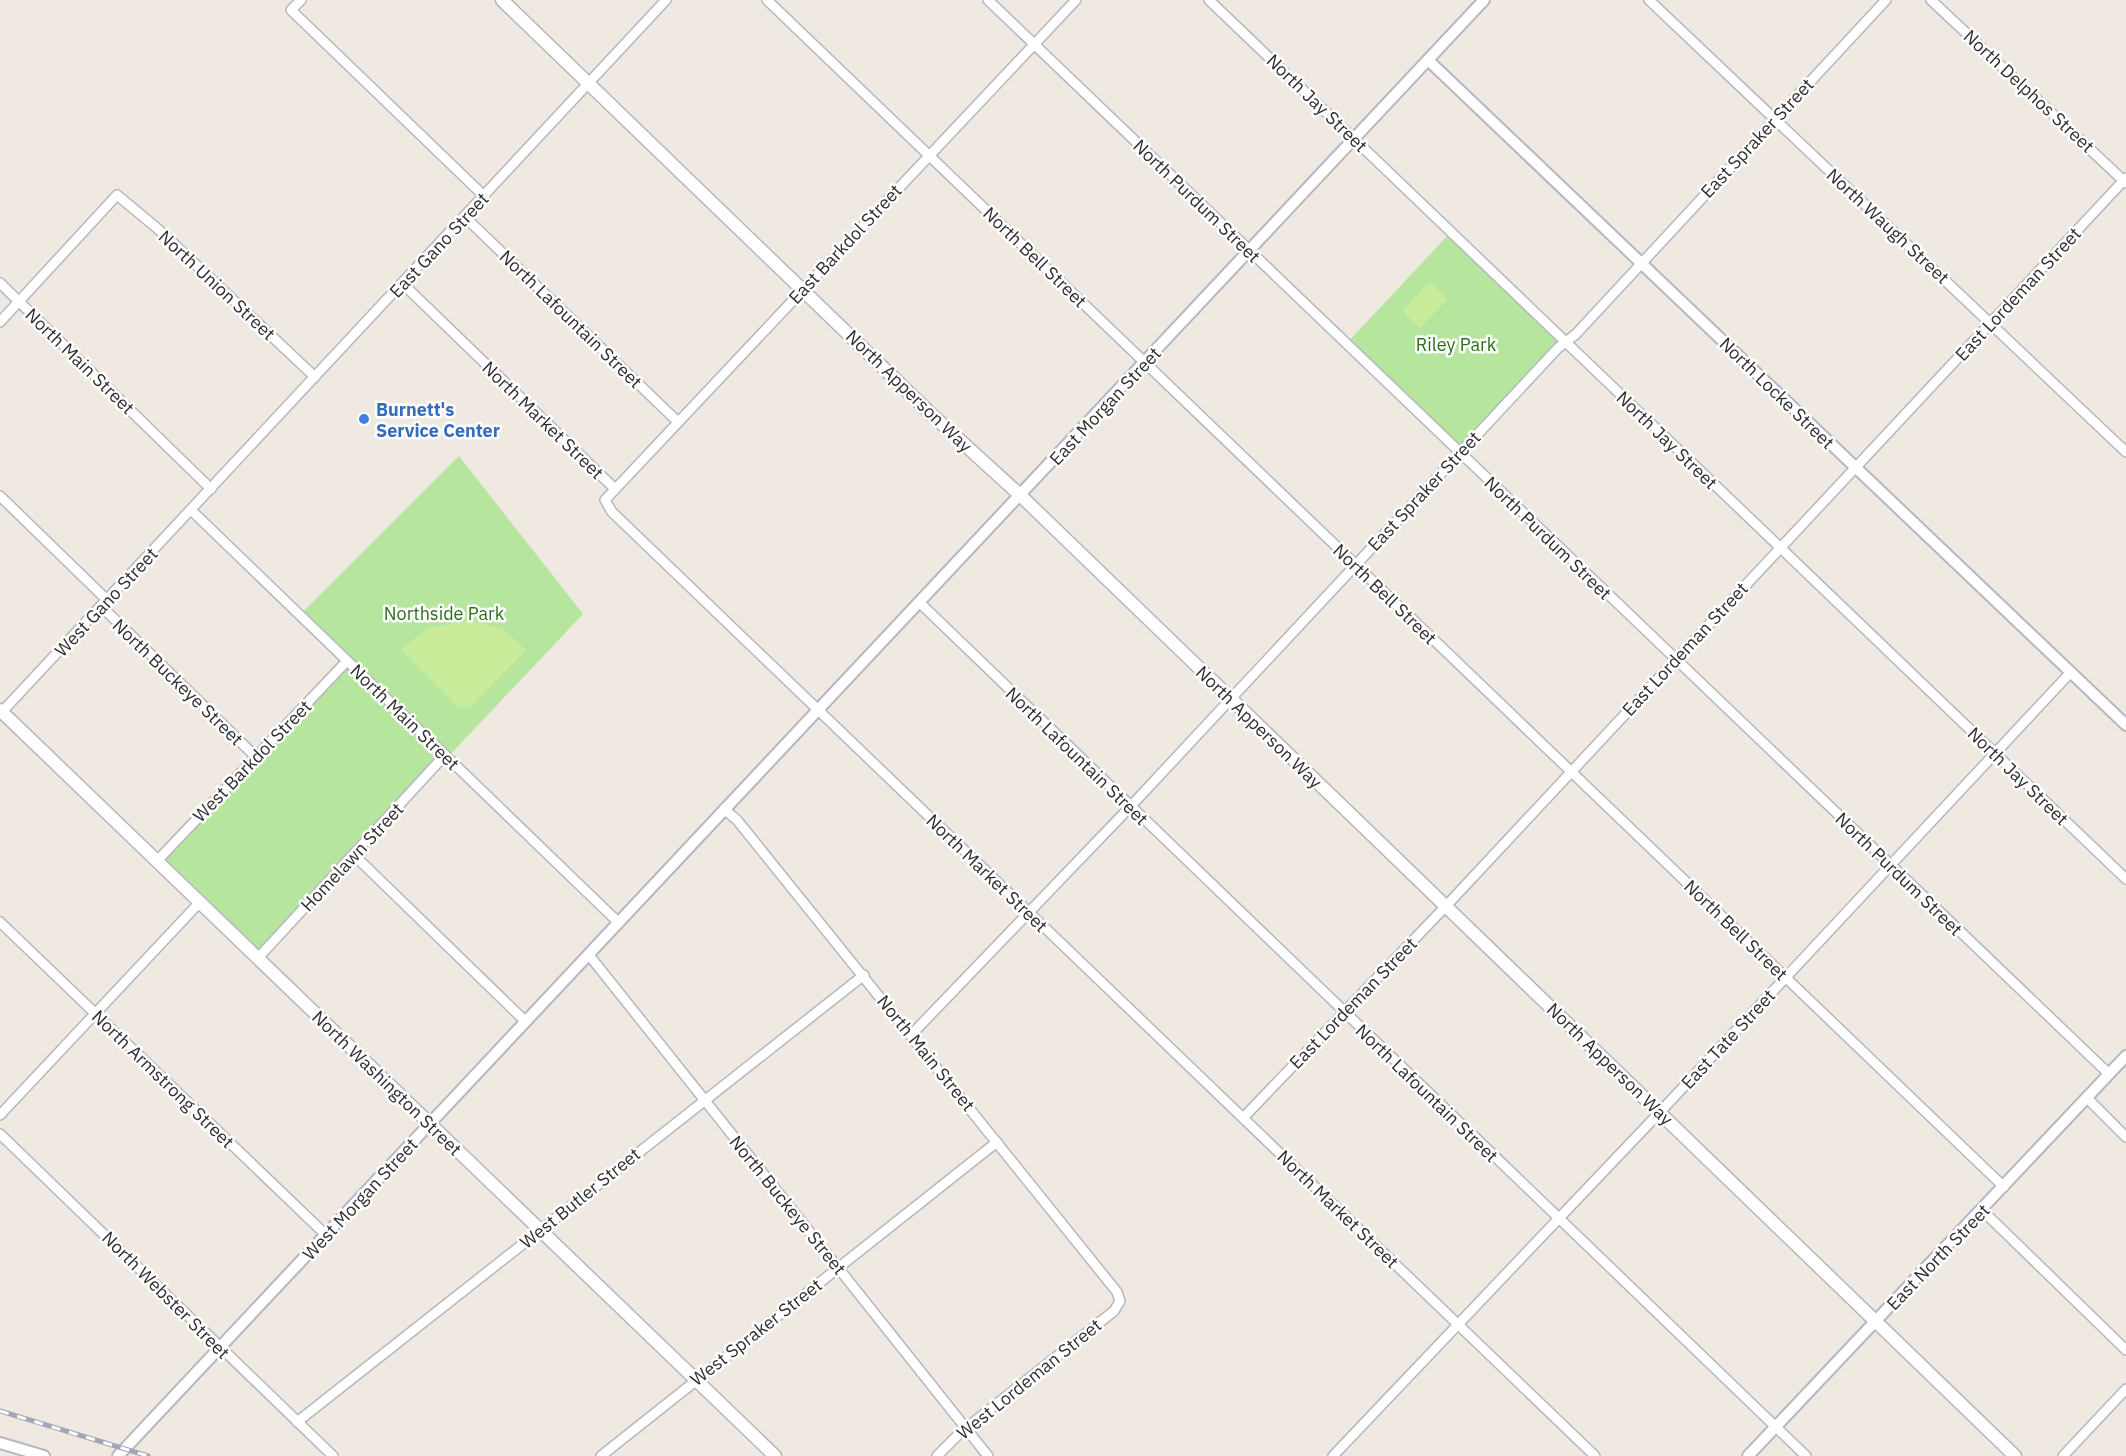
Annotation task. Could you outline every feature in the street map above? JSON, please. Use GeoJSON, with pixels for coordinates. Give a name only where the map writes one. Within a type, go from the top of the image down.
{"type":"FeatureCollection","features":[{"type":"Feature","properties":{"kind":"main road","name":"North Apperson Way"},"geometry":{"type":"LineString","coordinates":[[502,0],[930,413],[1021,496],[2015,1456]]}},
{"type":"Feature","properties":{"kind":"main road","name":"North Washington Street"},"geometry":{"type":"LineString","coordinates":[[1,712],[775,1456]]}},
{"type":"Feature","properties":{"kind":"street"},"geometry":{"type":"LineString","coordinates":[[301,0],[291,10],[484,196]]}},
{"type":"Feature","properties":{"kind":"street","name":"East Gano Street"},"geometry":{"type":"LineString","coordinates":[[211,489],[666,0]]}},
{"type":"Feature","properties":{"kind":"street","name":"North Bell Street"},"geometry":{"type":"LineString","coordinates":[[767,0],[2004,1187]]}},
{"type":"Feature","properties":{"kind":"street","name":"North Purdum Street"},"geometry":{"type":"LineString","coordinates":[[988,0],[2109,1074]]}},
{"type":"Feature","properties":{"kind":"street","name":"East Barkdol Street"},"geometry":{"type":"LineString","coordinates":[[614,488],[1076,0]]}},
{"type":"Feature","properties":{"kind":"street","name":"North Jay Street"},"geometry":{"type":"LineString","coordinates":[[1209,0],[2126,879]]}},
{"type":"Feature","properties":{"kind":"street","name":"East Morgan Street"},"geometry":{"type":"LineString","coordinates":[[724,810],[1021,496],[1483,0]]}},
{"type":"Feature","properties":{"kind":"street","name":"North Waugh Street"},"geometry":{"type":"LineString","coordinates":[[1649,0],[1960,293],[1989,325],[2024,353],[2126,452]]}},
{"type":"Feature","properties":{"kind":"street","name":"East Spraker Street"},"geometry":{"type":"LineString","coordinates":[[912,1034],[1130,807],[1564,342],[1576,334],[1886,0]]}},
{"type":"Feature","properties":{"kind":"street","name":"North Delphos Street"},"geometry":{"type":"LineString","coordinates":[[1932,0],[2125,181]]}},
{"type":"Feature","properties":{"kind":"street","name":"North Locke Street"},"geometry":{"type":"LineString","coordinates":[[1428,60],[2126,725]]}},
{"type":"Feature","properties":{"kind":"street","name":"East Lordeman Street"},"geometry":{"type":"LineString","coordinates":[[1243,1118],[1446,906],[2125,181]]}},
{"type":"Feature","properties":{"kind":"street","name":"North Union Street"},"geometry":{"type":"LineString","coordinates":[[19,301],[117,195],[158,229],[315,377]]}},
{"type":"Feature","properties":{"kind":"street","name":"North Lafountain Street"},"geometry":{"type":"LineString","coordinates":[[465,217],[678,422]]}},
{"type":"Feature","properties":{"kind":"street","name":"North Main Street"},"geometry":{"type":"LineString","coordinates":[[0,283],[211,489]]}},
{"type":"Feature","properties":{"kind":"street","name":"North Market Street"},"geometry":{"type":"LineString","coordinates":[[403,284],[614,488],[605,500],[612,512],[1595,1456]]}},
{"type":"Feature","properties":{"kind":"street"},"geometry":{"type":"LineString","coordinates":[[0,322],[19,301]]}},
{"type":"Feature","properties":{"kind":"street","name":"West Gano Street"},"geometry":{"type":"LineString","coordinates":[[1,712],[211,489]]}},
{"type":"Feature","properties":{"kind":"street","name":"North Buckeye Street"},"geometry":{"type":"LineString","coordinates":[[0,496],[256,757]]}},
{"type":"Feature","properties":{"kind":"street","name":"North Main Street"},"geometry":{"type":"LineString","coordinates":[[191,510],[619,923]]}},
{"type":"Feature","properties":{"kind":"street","name":"North Lafountain Street"},"geometry":{"type":"LineString","coordinates":[[920,603],[1806,1456]]}},
{"type":"Feature","properties":{"kind":"street","name":"West Barkdol Street"},"geometry":{"type":"LineString","coordinates":[[157,861],[347,661]]}},
{"type":"Feature","properties":{"kind":"street","name":"East Tate Street"},"geometry":{"type":"LineString","coordinates":[[1333,1456],[1660,1112],[2071,672]]}},
{"type":"Feature","properties":{"kind":"street","name":"Homelawn Street"},"geometry":{"type":"LineString","coordinates":[[258,958],[445,755]]}},
{"type":"Feature","properties":{"kind":"street","name":"North Main Street"},"geometry":{"type":"LineString","coordinates":[[724,810],[737,820],[912,1034],[1117,1292],[1120,1301]]}},
{"type":"Feature","properties":{"kind":"street","name":"West Morgan Street"},"geometry":{"type":"LineString","coordinates":[[118,1456],[724,810]]}},
{"type":"Feature","properties":{"kind":"street"},"geometry":{"type":"LineString","coordinates":[[354,855],[526,1022]]}},
{"type":"Feature","properties":{"kind":"street"},"geometry":{"type":"LineString","coordinates":[[0,1115],[200,902]]}},
{"type":"Feature","properties":{"kind":"street","name":"North Armstrong Street"},"geometry":{"type":"LineString","coordinates":[[0,922],[326,1235]]}},
{"type":"Feature","properties":{"kind":"street","name":"North Buckeye Street"},"geometry":{"type":"LineString","coordinates":[[589,955],[988,1456]]}},
{"type":"Feature","properties":{"kind":"street","name":"West Butler Street"},"geometry":{"type":"LineString","coordinates":[[297,1422],[864,975]]}},
{"type":"Feature","properties":{"kind":"street","name":"East North Street"},"geometry":{"type":"LineString","coordinates":[[1748,1456],[2126,1056]]}},
{"type":"Feature","properties":{"kind":"street"},"geometry":{"type":"LineString","coordinates":[[2086,1098],[2126,1137]]}},
{"type":"Feature","properties":{"kind":"street","name":"North Webster Street"},"geometry":{"type":"LineString","coordinates":[[0,1134],[333,1456]]}},
{"type":"Feature","properties":{"kind":"street","name":"West Spraker Street"},"geometry":{"type":"LineString","coordinates":[[601,1456],[997,1142]]}},
{"type":"Feature","properties":{"kind":"street"},"geometry":{"type":"LineString","coordinates":[[1982,1210],[2126,1350]]}},
{"type":"Feature","properties":{"kind":"street","name":"West Lordeman Street"},"geometry":{"type":"LineString","coordinates":[[937,1456],[966,1429],[1114,1311],[1120,1301]]}},
{"type":"Feature","properties":{"kind":"street"},"geometry":{"type":"LineString","coordinates":[[2063,1456],[2126,1389]]}},
{"type":"Feature","properties":{"kind":"street"},"geometry":{"type":"LineString","coordinates":[[0,1443],[44,1456]]}},
{"type":"Feature","properties":{"kind":"green space","name":"Riley Park"},"geometry":{"type":"Polygon","coordinates":[[[1451,232],[1564,341],[1460,453],[1346,344],[1451,232]]]}},
{"type":"Feature","properties":{"kind":"green space"},"geometry":{"type":"Polygon","coordinates":[[[1430,282],[1448,299],[1420,328],[1402,311],[1430,282]]]}},
{"type":"Feature","properties":{"kind":"green space","name":"Northside Park"},"geometry":{"type":"Polygon","coordinates":[[[459,456],[583,614],[258,958],[157,861],[347,661],[300,615],[459,456]]]}},
{"type":"Feature","properties":{"kind":"green space"},"geometry":{"type":"Polygon","coordinates":[[[469,620],[503,629],[526,650],[469,708],[459,708],[401,650],[427,629],[469,620]]]}},
{"type":"Feature","properties":{"kind":"railway"},"geometry":{"type":"LineString","coordinates":[[0,1411],[148,1456]]}},
{"type":"Feature","properties":{"kind":"place","name":"Burnett's Service Center"},"geometry":{"type":"Point","coordinates":[364,419]}}]}
